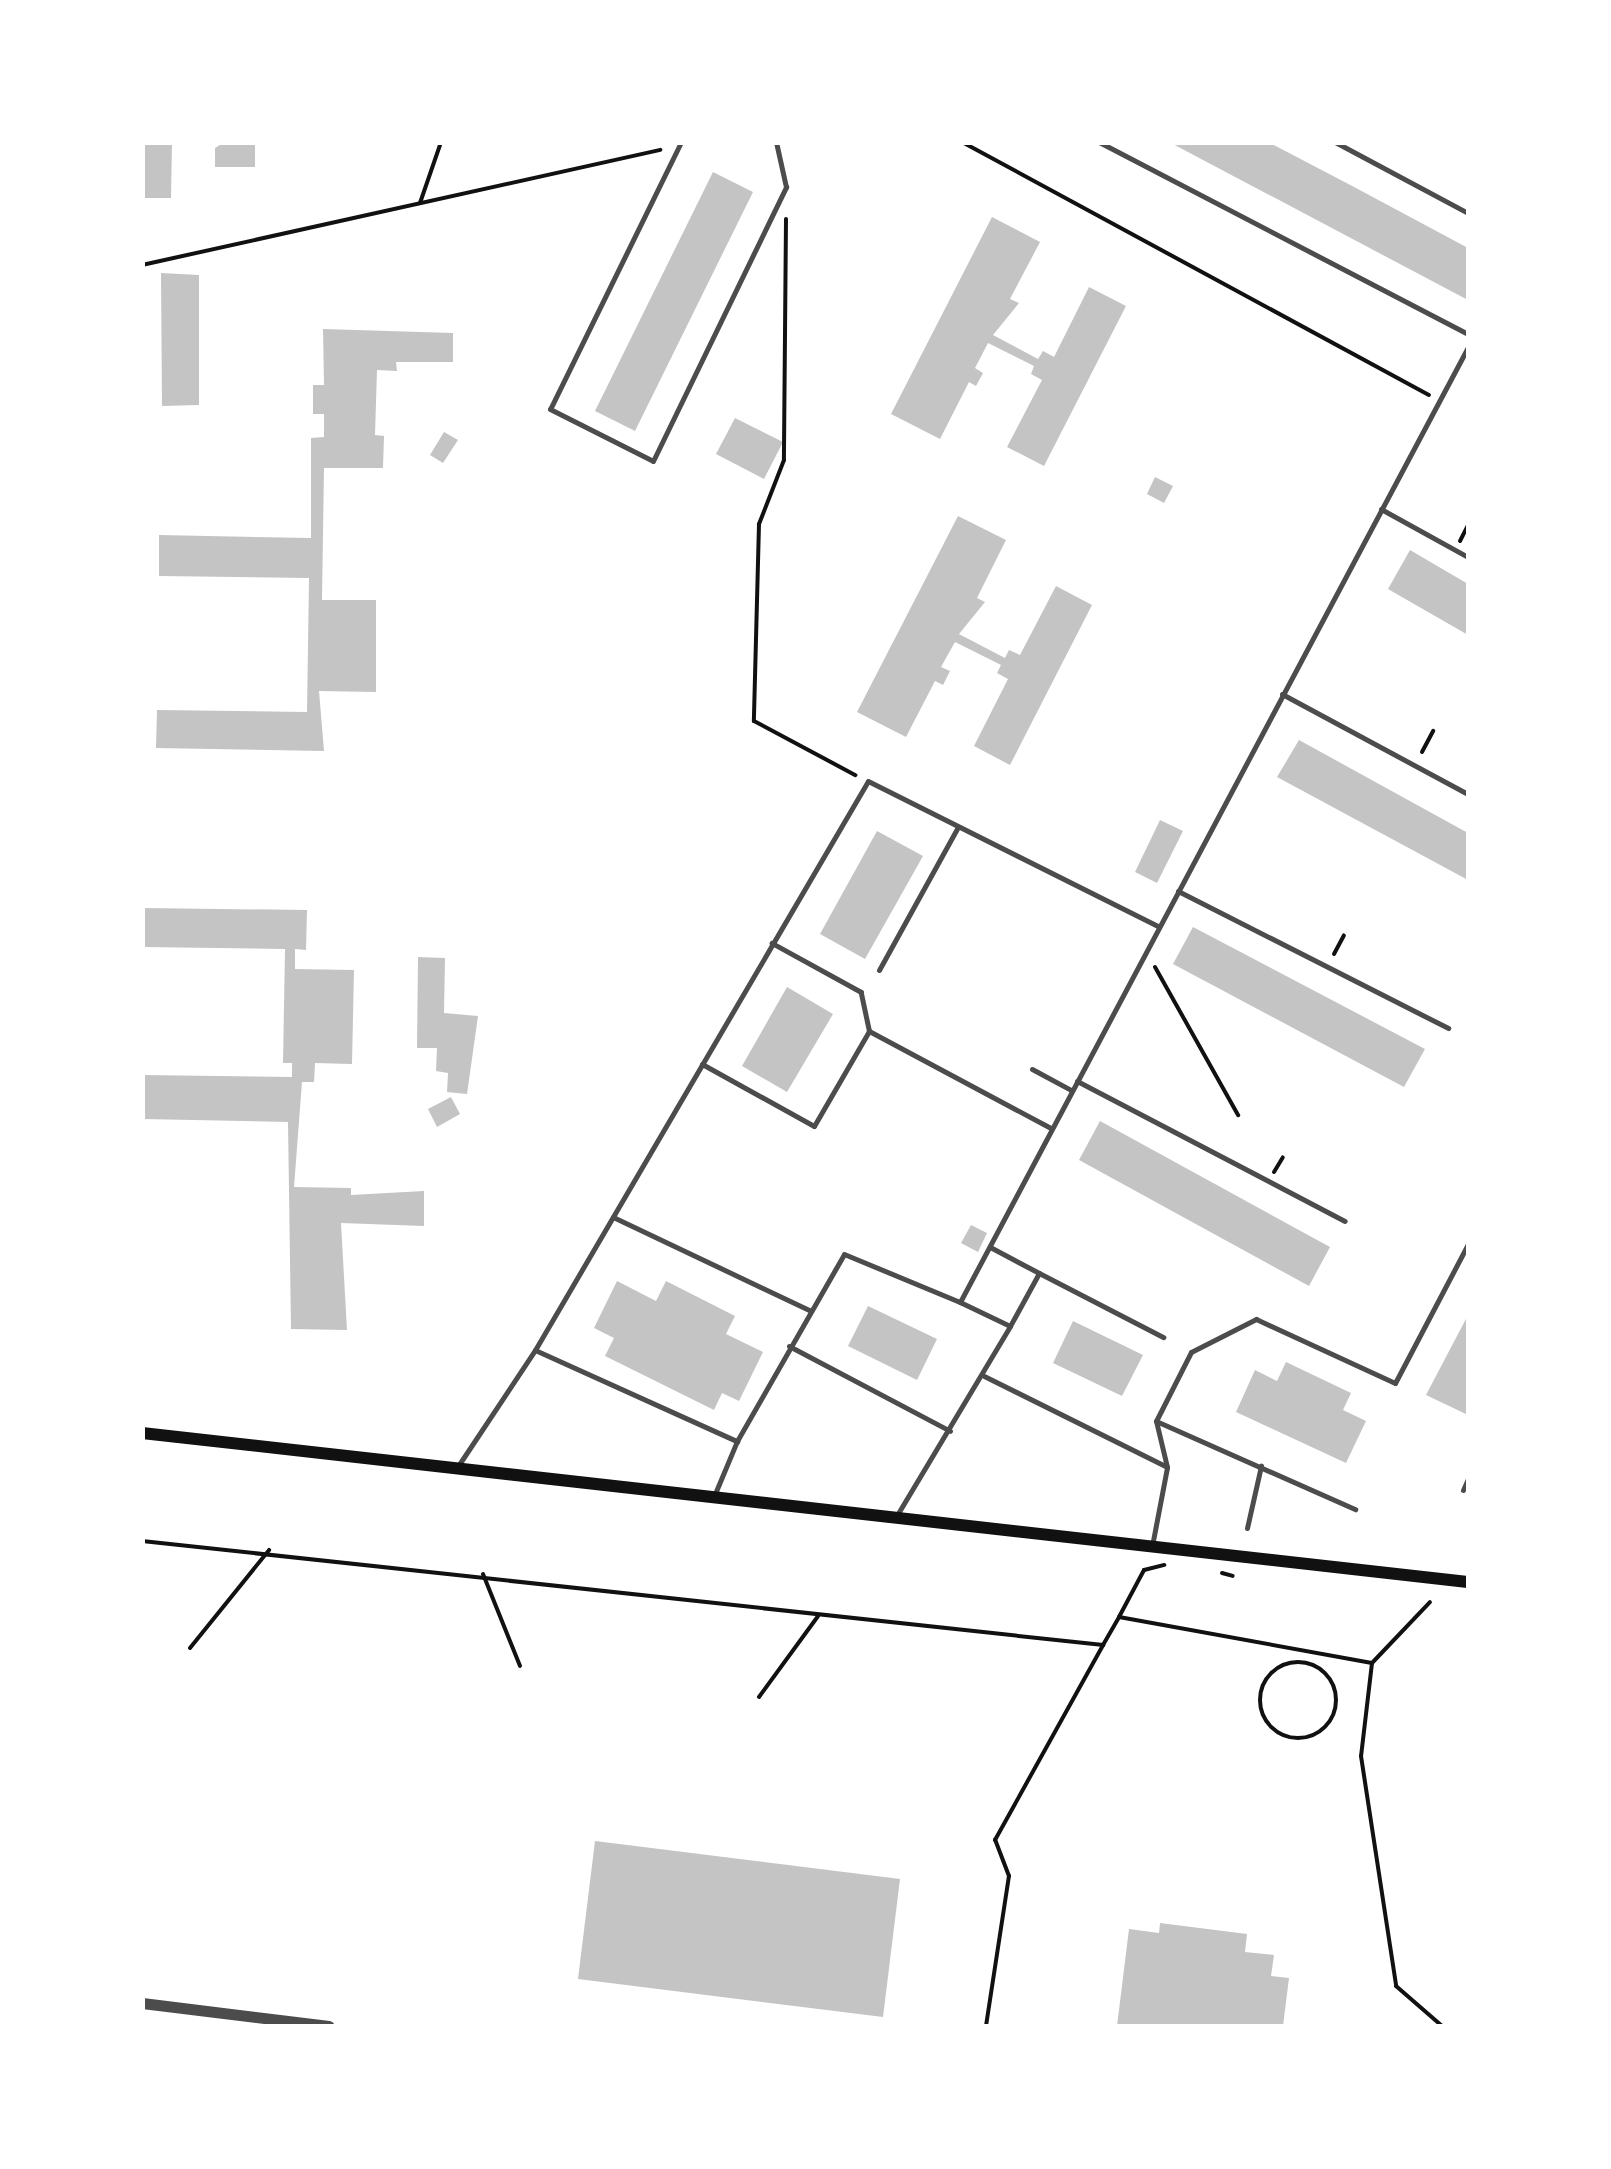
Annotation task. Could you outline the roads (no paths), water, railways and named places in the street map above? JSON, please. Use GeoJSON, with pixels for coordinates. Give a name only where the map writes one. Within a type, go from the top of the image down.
{"type":"FeatureCollection","features":[{"type":"Feature","properties":{"kind":"main road"},"geometry":{"type":"LineString","coordinates":[[142,1433],[1468,1582]]}},
{"type":"Feature","properties":{"kind":"street"},"geometry":{"type":"LineString","coordinates":[[142,2003],[328,2026]]}},
{"type":"Feature","properties":{"kind":"lane"},"geometry":{"type":"LineString","coordinates":[[682,144],[550,409],[652,461],[786,187],[776,142]]}},
{"type":"Feature","properties":{"kind":"lane"},"geometry":{"type":"LineString","coordinates":[[1099,142],[1468,334]]}},
{"type":"Feature","properties":{"kind":"lane"},"geometry":{"type":"LineString","coordinates":[[1335,142],[1468,213]]}},
{"type":"Feature","properties":{"kind":"lane"},"geometry":{"type":"LineString","coordinates":[[960,1302],[1468,347]]}},
{"type":"Feature","properties":{"kind":"lane"},"geometry":{"type":"LineString","coordinates":[[1381,509],[1468,557]]}},
{"type":"Feature","properties":{"kind":"lane"},"geometry":{"type":"LineString","coordinates":[[1282,694],[1468,794]]}},
{"type":"Feature","properties":{"kind":"lane"},"geometry":{"type":"LineString","coordinates":[[458,1466],[535,1350],[868,782],[1158,926]]}},
{"type":"Feature","properties":{"kind":"lane"},"geometry":{"type":"LineString","coordinates":[[878,970],[958,826]]}},
{"type":"Feature","properties":{"kind":"lane"},"geometry":{"type":"LineString","coordinates":[[1177,891],[1448,1028]]}},
{"type":"Feature","properties":{"kind":"lane"},"geometry":{"type":"LineString","coordinates":[[702,1064],[814,1126],[869,1031],[861,992],[772,943]]}},
{"type":"Feature","properties":{"kind":"lane"},"geometry":{"type":"LineString","coordinates":[[869,1031],[1051,1128]]}},
{"type":"Feature","properties":{"kind":"lane"},"geometry":{"type":"LineString","coordinates":[[1032,1069],[1071,1090]]}},
{"type":"Feature","properties":{"kind":"lane"},"geometry":{"type":"LineString","coordinates":[[1076,1080],[1345,1220]]}},
{"type":"Feature","properties":{"kind":"lane"},"geometry":{"type":"LineString","coordinates":[[613,1217],[809,1310]]}},
{"type":"Feature","properties":{"kind":"lane"},"geometry":{"type":"LineString","coordinates":[[1152,1547],[1167,1467],[1156,1421],[1192,1352],[1256,1319],[1395,1383],[1468,1244]]}},
{"type":"Feature","properties":{"kind":"lane"},"geometry":{"type":"LineString","coordinates":[[989,1246],[1163,1337]]}},
{"type":"Feature","properties":{"kind":"lane"},"geometry":{"type":"LineString","coordinates":[[714,1496],[737,1442],[844,1254],[1010,1326]]}},
{"type":"Feature","properties":{"kind":"lane"},"geometry":{"type":"LineString","coordinates":[[896,1517],[984,1376],[1039,1273]]}},
{"type":"Feature","properties":{"kind":"lane"},"geometry":{"type":"LineString","coordinates":[[789,1346],[950,1431]]}},
{"type":"Feature","properties":{"kind":"lane"},"geometry":{"type":"LineString","coordinates":[[535,1350],[737,1442]]}},
{"type":"Feature","properties":{"kind":"lane"},"geometry":{"type":"LineString","coordinates":[[984,1376],[1167,1467]]}},
{"type":"Feature","properties":{"kind":"lane"},"geometry":{"type":"LineString","coordinates":[[1156,1421],[1354,1509]]}},
{"type":"Feature","properties":{"kind":"lane"},"geometry":{"type":"LineString","coordinates":[[1248,1528],[1261,1466]]}},
{"type":"Feature","properties":{"kind":"lane"},"geometry":{"type":"LineString","coordinates":[[1463,1490],[1468,1479]]}}]}
